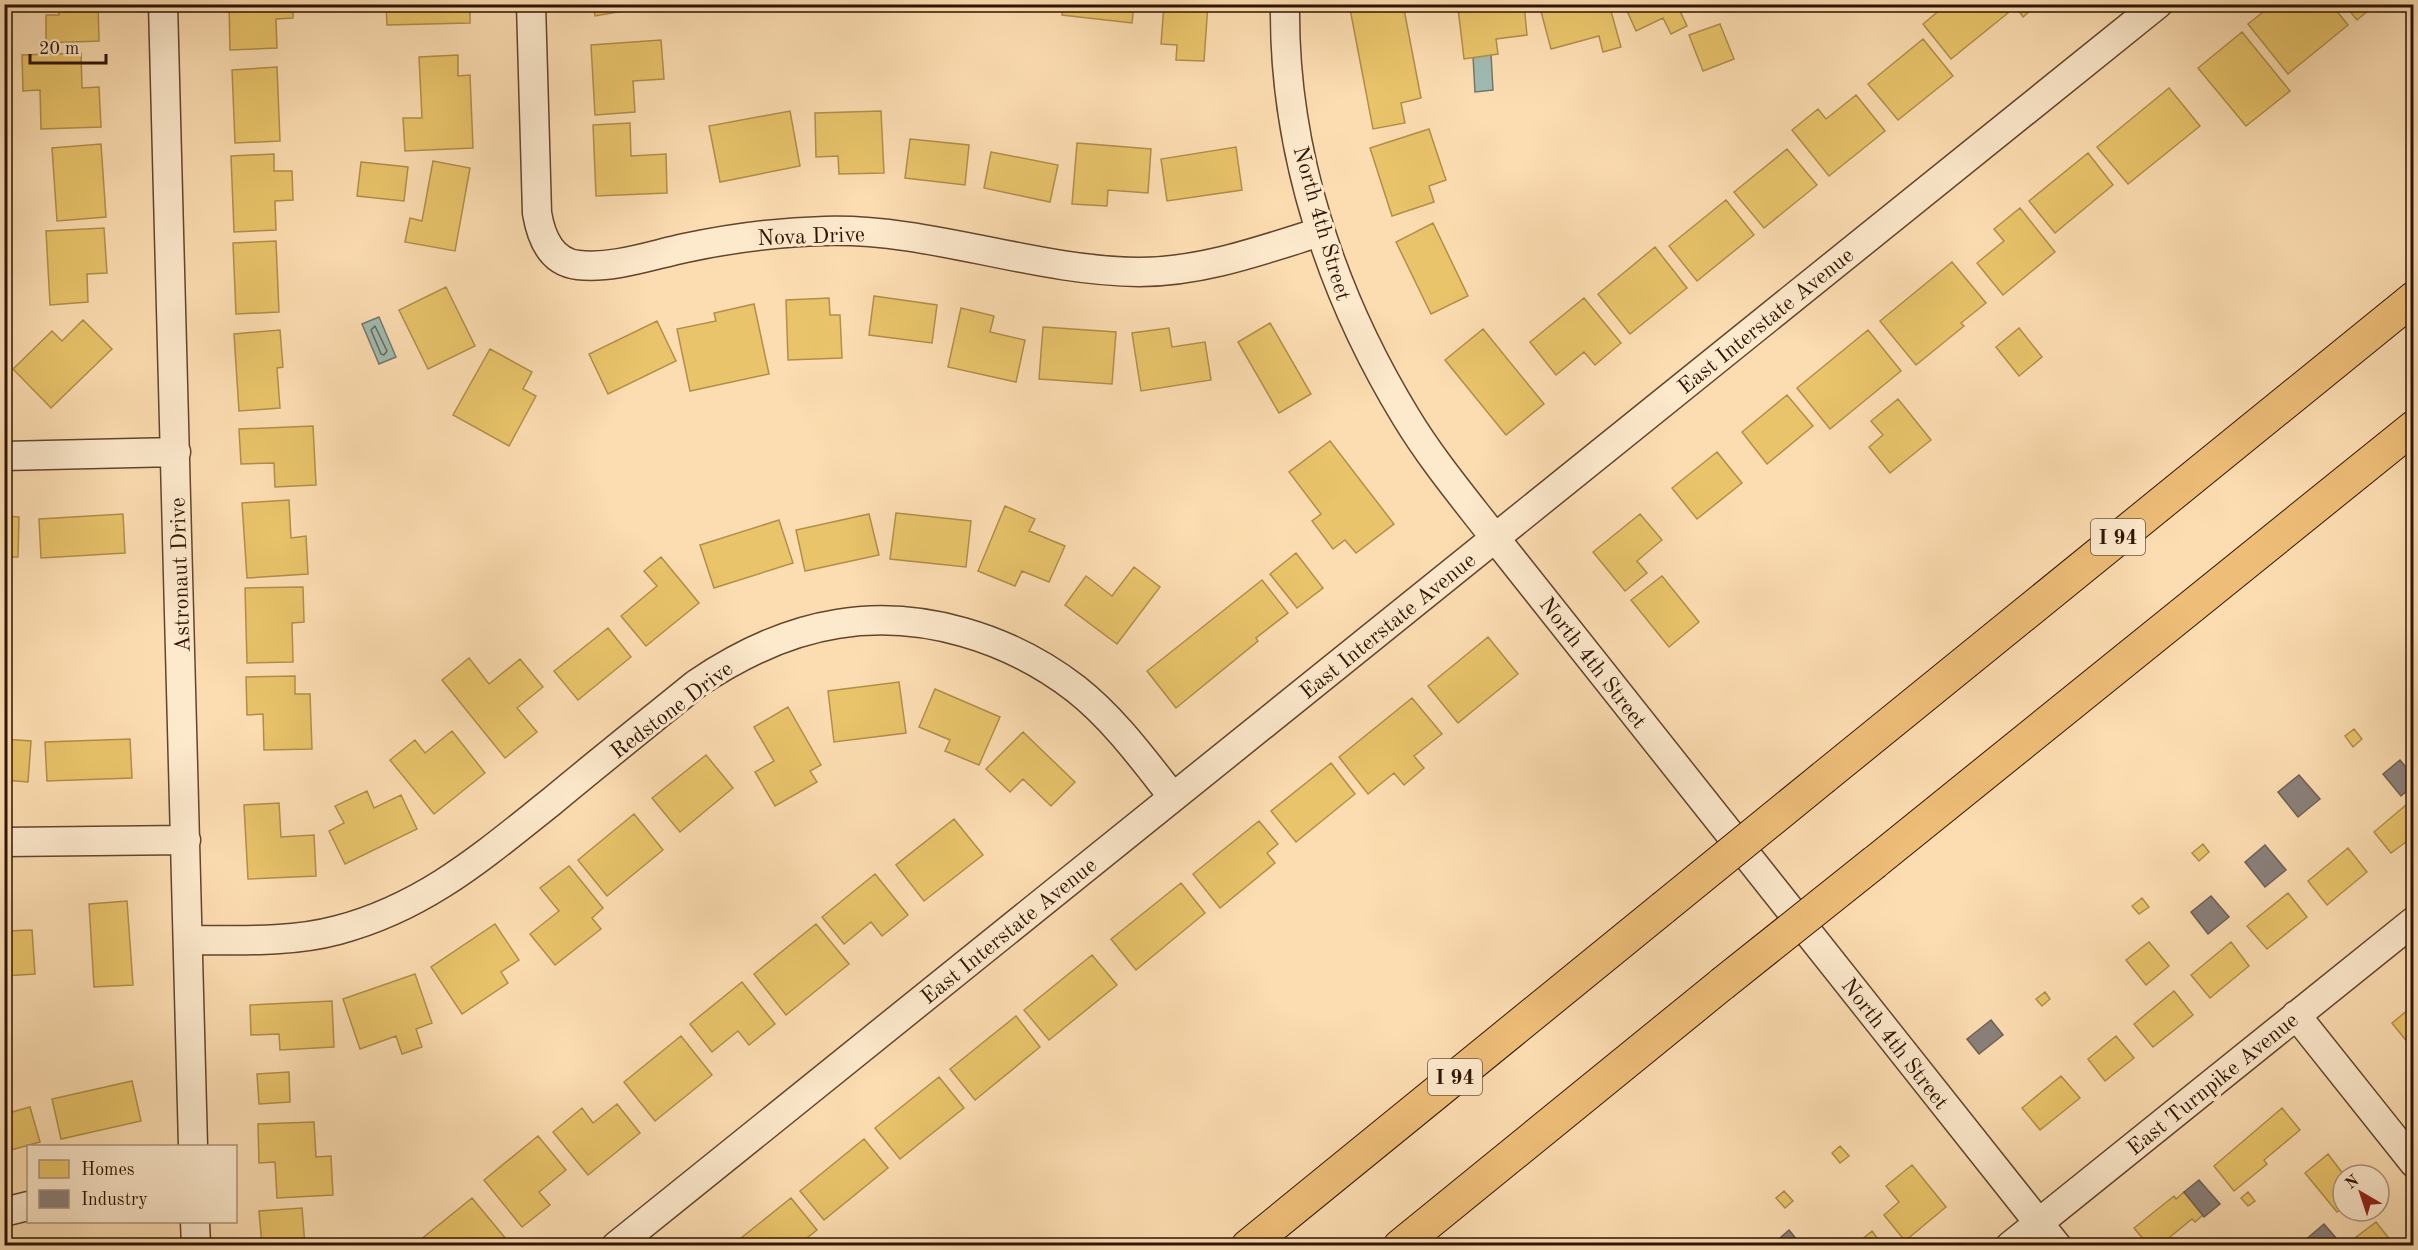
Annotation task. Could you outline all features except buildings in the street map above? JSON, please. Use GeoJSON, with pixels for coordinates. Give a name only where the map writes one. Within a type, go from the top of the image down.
{"type":"FeatureCollection","features":[{"type":"Feature","properties":{"kind":"highway","name":"I 94"},"geometry":{"type":"LineString","coordinates":[[1248,1245],[2414,298]]}},
{"type":"Feature","properties":{"kind":"highway"},"geometry":{"type":"LineString","coordinates":[[1400,1245],[2414,427]]}},
{"type":"Feature","properties":{"kind":"street","name":"Astronaut Drive"},"geometry":{"type":"LineString","coordinates":[[163,4],[193,1145]]}},
{"type":"Feature","properties":{"kind":"street","name":"Nova Drive"},"geometry":{"type":"LineString","coordinates":[[531,4],[537,213],[540,230],[548,248],[560,260],[577,265],[614,263],[740,238],[841,231],[903,236],[1074,267],[1142,272],[1176,270],[1209,264],[1320,232]]}},
{"type":"Feature","properties":{"kind":"street","name":"North 4th Street"},"geometry":{"type":"LineString","coordinates":[[1285,4],[1286,56],[1291,100],[1305,175],[1320,232],[1346,304],[1388,386],[1427,449],[1495,538],[2057,1245]]}},
{"type":"Feature","properties":{"kind":"street","name":"East Interstate Avenue"},"geometry":{"type":"LineString","coordinates":[[616,1245],[2158,4]]}},
{"type":"Feature","properties":{"kind":"street"},"geometry":{"type":"LineString","coordinates":[[4,456],[176,452]]}},
{"type":"Feature","properties":{"kind":"street","name":"Redstone Drive"},"geometry":{"type":"LineString","coordinates":[[189,940],[263,940],[300,937],[337,930],[373,919],[407,904],[468,869],[696,684],[719,669],[771,643],[802,632],[837,624],[898,622],[930,625],[972,635],[1023,654],[1077,690],[1103,713],[1173,797]]}},
{"type":"Feature","properties":{"kind":"street"},"geometry":{"type":"LineString","coordinates":[[4,842],[186,840]]}},
{"type":"Feature","properties":{"kind":"street","name":"East Turnpike Avenue"},"geometry":{"type":"LineString","coordinates":[[2010,1245],[2414,921]]}},
{"type":"Feature","properties":{"kind":"street"},"geometry":{"type":"LineString","coordinates":[[2296,1015],[2414,1163]]}},
{"type":"Feature","properties":{"kind":"street"},"geometry":{"type":"LineString","coordinates":[[4,1212],[27,1206]]}},
{"type":"Feature","properties":{"kind":"street"},"geometry":{"type":"LineString","coordinates":[[195,1223],[196,1245]]}},
{"type":"Feature","properties":{"kind":"water"},"geometry":{"type":"Polygon","coordinates":[[[1491,54],[1493,90],[1475,92],[1473,56],[1491,54]]]}},
{"type":"Feature","properties":{"kind":"water"},"geometry":{"type":"Polygon","coordinates":[[[379,317],[396,357],[379,364],[362,324],[379,317]]]}}]}
